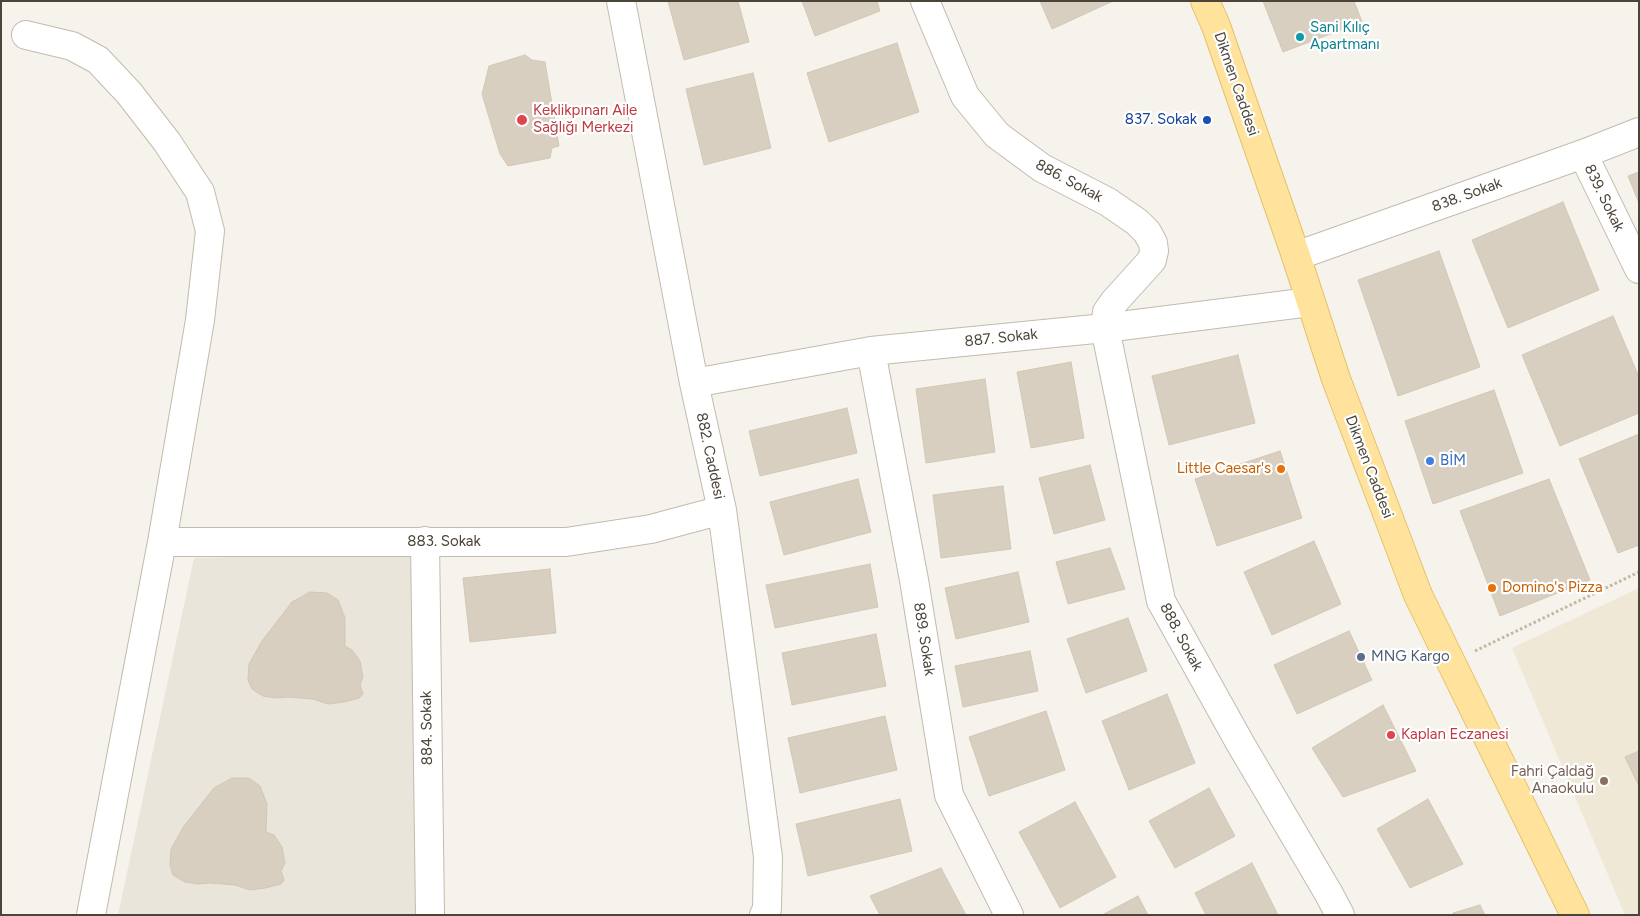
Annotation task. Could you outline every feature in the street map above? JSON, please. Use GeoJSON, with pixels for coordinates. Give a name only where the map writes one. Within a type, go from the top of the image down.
{"type":"FeatureCollection","features":[{"type":"Feature","properties":{"kind":"main road","name":"Dikmen Caddesi"},"geometry":{"type":"LineString","coordinates":[[1205,1],[1216,26],[1296,256],[1336,379],[1415,586],[1575,915]]}},
{"type":"Feature","properties":{"kind":"street","name":"882. Caddesi"},"geometry":{"type":"LineString","coordinates":[[621,1],[694,383],[722,510],[768,857],[767,908],[764,915]]}},
{"type":"Feature","properties":{"kind":"street","name":"886. Sokak"},"geometry":{"type":"LineString","coordinates":[[925,1],[965,96],[997,135],[1042,168],[1108,202],[1137,222],[1147,232],[1153,243],[1154,252],[1152,260],[1107,312],[1105,328]]}},
{"type":"Feature","properties":{"kind":"street"},"geometry":{"type":"LineString","coordinates":[[26,35],[72,46],[98,60],[128,93],[167,142],[200,192],[210,231],[200,320],[162,542],[90,915]]}},
{"type":"Feature","properties":{"kind":"street","name":"838. Sokak"},"geometry":{"type":"LineString","coordinates":[[1296,256],[1583,154],[1639,132]]}},
{"type":"Feature","properties":{"kind":"street","name":"839. Sokak"},"geometry":{"type":"LineString","coordinates":[[1583,154],[1639,269]]}},
{"type":"Feature","properties":{"kind":"street","name":"887. Sokak"},"geometry":{"type":"LineString","coordinates":[[694,383],[870,351],[1105,328],[1310,302]]}},
{"type":"Feature","properties":{"kind":"street","name":"888. Sokak"},"geometry":{"type":"LineString","coordinates":[[1105,328],[1161,601],[1240,743],[1340,915]]}},
{"type":"Feature","properties":{"kind":"street","name":"889. Sokak"},"geometry":{"type":"LineString","coordinates":[[870,351],[914,580],[949,795],[1009,915]]}},
{"type":"Feature","properties":{"kind":"street","name":"883. Sokak"},"geometry":{"type":"LineString","coordinates":[[162,542],[566,542],[651,529],[722,510]]}},
{"type":"Feature","properties":{"kind":"street","name":"884. Sokak"},"geometry":{"type":"LineString","coordinates":[[425,541],[430,915]]}},
{"type":"Feature","properties":{"kind":"path"},"geometry":{"type":"LineString","coordinates":[[1451,663],[1639,572]]}},
{"type":"Feature","properties":{"kind":"shaded area"},"geometry":{"type":"Polygon","coordinates":[[[413,552],[420,915],[118,915],[194,558],[413,552]]]}},
{"type":"Feature","properties":{"kind":"shaded area","name":"Fahri Çaldağ Anaokulu"},"geometry":{"type":"Polygon","coordinates":[[[1639,588],[1639,915],[1625,915],[1512,648],[1639,588]]]}},
{"type":"Feature","properties":{"kind":"building"},"geometry":{"type":"Polygon","coordinates":[[[668,1],[738,1],[749,42],[684,60],[668,1]]]}},
{"type":"Feature","properties":{"kind":"building"},"geometry":{"type":"Polygon","coordinates":[[[802,1],[877,1],[880,11],[815,36],[802,1]]]}},
{"type":"Feature","properties":{"kind":"building"},"geometry":{"type":"Polygon","coordinates":[[[1040,1],[1113,1],[1052,29],[1040,1]]]}},
{"type":"Feature","properties":{"kind":"building","name":"Sani Kılıç Apartmanı"},"geometry":{"type":"Polygon","coordinates":[[[1263,1],[1354,1],[1362,22],[1283,52],[1263,1]]]}},
{"type":"Feature","properties":{"kind":"building"},"geometry":{"type":"Polygon","coordinates":[[[897,43],[919,112],[829,142],[807,73],[897,43]]]}},
{"type":"Feature","properties":{"kind":"building","name":"Keklikpınarı Aile Sağlığı Merkezi"},"geometry":{"type":"Polygon","coordinates":[[[525,55],[532,60],[545,62],[559,146],[552,148],[550,158],[508,166],[500,154],[482,94],[489,66],[525,55]]]}},
{"type":"Feature","properties":{"kind":"building"},"geometry":{"type":"Polygon","coordinates":[[[753,73],[771,148],[704,165],[686,89],[753,73]]]}},
{"type":"Feature","properties":{"kind":"building"},"geometry":{"type":"Polygon","coordinates":[[[1639,172],[1639,203],[1628,176],[1639,172]]]}},
{"type":"Feature","properties":{"kind":"building"},"geometry":{"type":"Polygon","coordinates":[[[1563,202],[1599,290],[1508,328],[1472,240],[1563,202]]]}},
{"type":"Feature","properties":{"kind":"building"},"geometry":{"type":"Polygon","coordinates":[[[1439,251],[1480,367],[1398,396],[1358,280],[1439,251]]]}},
{"type":"Feature","properties":{"kind":"building"},"geometry":{"type":"Polygon","coordinates":[[[1613,316],[1639,377],[1639,413],[1560,446],[1522,355],[1613,316]]]}},
{"type":"Feature","properties":{"kind":"building"},"geometry":{"type":"Polygon","coordinates":[[[1238,355],[1255,423],[1169,445],[1152,376],[1238,355]]]}},
{"type":"Feature","properties":{"kind":"building"},"geometry":{"type":"Polygon","coordinates":[[[1071,362],[1084,438],[1031,448],[1017,372],[1071,362]]]}},
{"type":"Feature","properties":{"kind":"building"},"geometry":{"type":"Polygon","coordinates":[[[985,379],[995,452],[926,463],[916,389],[985,379]]]}},
{"type":"Feature","properties":{"kind":"building"},"geometry":{"type":"Polygon","coordinates":[[[1494,390],[1523,473],[1433,504],[1405,421],[1494,390]]]}},
{"type":"Feature","properties":{"kind":"building"},"geometry":{"type":"Polygon","coordinates":[[[847,408],[857,453],[760,476],[749,431],[847,408]]]}},
{"type":"Feature","properties":{"kind":"building"},"geometry":{"type":"Polygon","coordinates":[[[1639,434],[1639,545],[1618,553],[1579,459],[1639,434]]]}},
{"type":"Feature","properties":{"kind":"building"},"geometry":{"type":"Polygon","coordinates":[[[1280,451],[1302,518],[1217,546],[1195,479],[1280,451]]]}},
{"type":"Feature","properties":{"kind":"building"},"geometry":{"type":"Polygon","coordinates":[[[1090,465],[1105,520],[1054,534],[1039,478],[1090,465]]]}},
{"type":"Feature","properties":{"kind":"building"},"geometry":{"type":"Polygon","coordinates":[[[858,479],[871,532],[784,555],[770,502],[858,479]]]}},
{"type":"Feature","properties":{"kind":"building"},"geometry":{"type":"Polygon","coordinates":[[[1549,479],[1590,580],[1500,616],[1460,511],[1549,479]]]}},
{"type":"Feature","properties":{"kind":"building"},"geometry":{"type":"Polygon","coordinates":[[[1003,486],[1011,549],[941,558],[933,495],[1003,486]]]}},
{"type":"Feature","properties":{"kind":"building"},"geometry":{"type":"Polygon","coordinates":[[[1314,541],[1341,604],[1272,635],[1244,572],[1314,541]]]}},
{"type":"Feature","properties":{"kind":"building"},"geometry":{"type":"Polygon","coordinates":[[[1110,548],[1125,589],[1068,604],[1056,562],[1110,548]]]}},
{"type":"Feature","properties":{"kind":"building"},"geometry":{"type":"Polygon","coordinates":[[[870,564],[878,607],[775,628],[766,585],[870,564]]]}},
{"type":"Feature","properties":{"kind":"building"},"geometry":{"type":"Polygon","coordinates":[[[550,569],[556,633],[470,642],[463,578],[550,569]]]}},
{"type":"Feature","properties":{"kind":"building"},"geometry":{"type":"Polygon","coordinates":[[[1018,572],[1029,622],[956,639],[945,588],[1018,572]]]}},
{"type":"Feature","properties":{"kind":"building"},"geometry":{"type":"Polygon","coordinates":[[[310,592],[327,593],[338,600],[345,618],[345,646],[352,650],[360,661],[363,677],[360,685],[363,694],[359,698],[328,704],[313,699],[263,696],[252,689],[248,680],[249,664],[262,641],[292,602],[310,592]]]}},
{"type":"Feature","properties":{"kind":"building"},"geometry":{"type":"Polygon","coordinates":[[[1128,618],[1147,671],[1086,693],[1067,639],[1128,618]]]}},
{"type":"Feature","properties":{"kind":"building"},"geometry":{"type":"Polygon","coordinates":[[[1349,631],[1372,680],[1297,714],[1274,665],[1349,631]]]}},
{"type":"Feature","properties":{"kind":"building"},"geometry":{"type":"Polygon","coordinates":[[[876,634],[886,686],[792,705],[782,653],[876,634]]]}},
{"type":"Feature","properties":{"kind":"building"},"geometry":{"type":"Polygon","coordinates":[[[1030,651],[1038,691],[963,707],[955,666],[1030,651]]]}},
{"type":"Feature","properties":{"kind":"building"},"geometry":{"type":"Polygon","coordinates":[[[1167,694],[1195,763],[1129,790],[1102,721],[1167,694]]]}},
{"type":"Feature","properties":{"kind":"building"},"geometry":{"type":"Polygon","coordinates":[[[1383,705],[1416,771],[1343,797],[1312,748],[1383,705]]]}},
{"type":"Feature","properties":{"kind":"building"},"geometry":{"type":"Polygon","coordinates":[[[1046,711],[1065,770],[989,796],[969,737],[1046,711]]]}},
{"type":"Feature","properties":{"kind":"building"},"geometry":{"type":"Polygon","coordinates":[[[885,716],[897,770],[800,793],[788,738],[885,716]]]}},
{"type":"Feature","properties":{"kind":"building","name":"Fahri Çaldağ Anaokulu"},"geometry":{"type":"Polygon","coordinates":[[[1639,751],[1639,786],[1625,757],[1639,751]]]}},
{"type":"Feature","properties":{"kind":"building"},"geometry":{"type":"Polygon","coordinates":[[[232,778],[249,778],[260,786],[267,804],[266,832],[274,835],[282,847],[285,863],[281,871],[284,880],[281,884],[250,890],[235,885],[185,882],[173,875],[170,865],[171,849],[184,826],[214,788],[232,778]]]}},
{"type":"Feature","properties":{"kind":"building"},"geometry":{"type":"Polygon","coordinates":[[[1209,788],[1235,836],[1175,868],[1149,821],[1209,788]]]}},
{"type":"Feature","properties":{"kind":"building"},"geometry":{"type":"Polygon","coordinates":[[[900,799],[912,851],[808,876],[796,824],[900,799]]]}},
{"type":"Feature","properties":{"kind":"building"},"geometry":{"type":"Polygon","coordinates":[[[1428,799],[1463,864],[1410,888],[1377,829],[1428,799]]]}},
{"type":"Feature","properties":{"kind":"building"},"geometry":{"type":"Polygon","coordinates":[[[1075,802],[1116,877],[1060,908],[1019,832],[1075,802]]]}},
{"type":"Feature","properties":{"kind":"building"},"geometry":{"type":"Polygon","coordinates":[[[1252,863],[1278,915],[1206,915],[1195,893],[1252,863]]]}},
{"type":"Feature","properties":{"kind":"building"},"geometry":{"type":"Polygon","coordinates":[[[941,868],[966,915],[880,915],[870,896],[941,868]]]}},
{"type":"Feature","properties":{"kind":"building"},"geometry":{"type":"Polygon","coordinates":[[[1138,896],[1148,915],[1102,915],[1138,896]]]}},
{"type":"Feature","properties":{"kind":"building"},"geometry":{"type":"Polygon","coordinates":[[[1480,905],[1485,915],[1453,915],[1453,913],[1480,905]]]}},
{"type":"Feature","properties":{"kind":"place","name":"Sani Kılıç Apartmanı"},"geometry":{"type":"Point","coordinates":[1300,37]}},
{"type":"Feature","properties":{"kind":"place","name":"Keklikpınarı Aile Sağlığı Merkezi"},"geometry":{"type":"Point","coordinates":[522,120]}},
{"type":"Feature","properties":{"kind":"place","name":"837. Sokak"},"geometry":{"type":"Point","coordinates":[1207,120]}},
{"type":"Feature","properties":{"kind":"place","name":"BİM"},"geometry":{"type":"Point","coordinates":[1430,461]}},
{"type":"Feature","properties":{"kind":"place","name":"Little Caesar's"},"geometry":{"type":"Point","coordinates":[1281,469]}},
{"type":"Feature","properties":{"kind":"place","name":"Domino's Pizza"},"geometry":{"type":"Point","coordinates":[1492,588]}},
{"type":"Feature","properties":{"kind":"place","name":"MNG Kargo"},"geometry":{"type":"Point","coordinates":[1361,657]}},
{"type":"Feature","properties":{"kind":"place","name":"Kaplan Eczanesi"},"geometry":{"type":"Point","coordinates":[1391,735]}},
{"type":"Feature","properties":{"kind":"place","name":"Fahri Çaldağ Anaokulu"},"geometry":{"type":"Point","coordinates":[1604,781]}}]}
